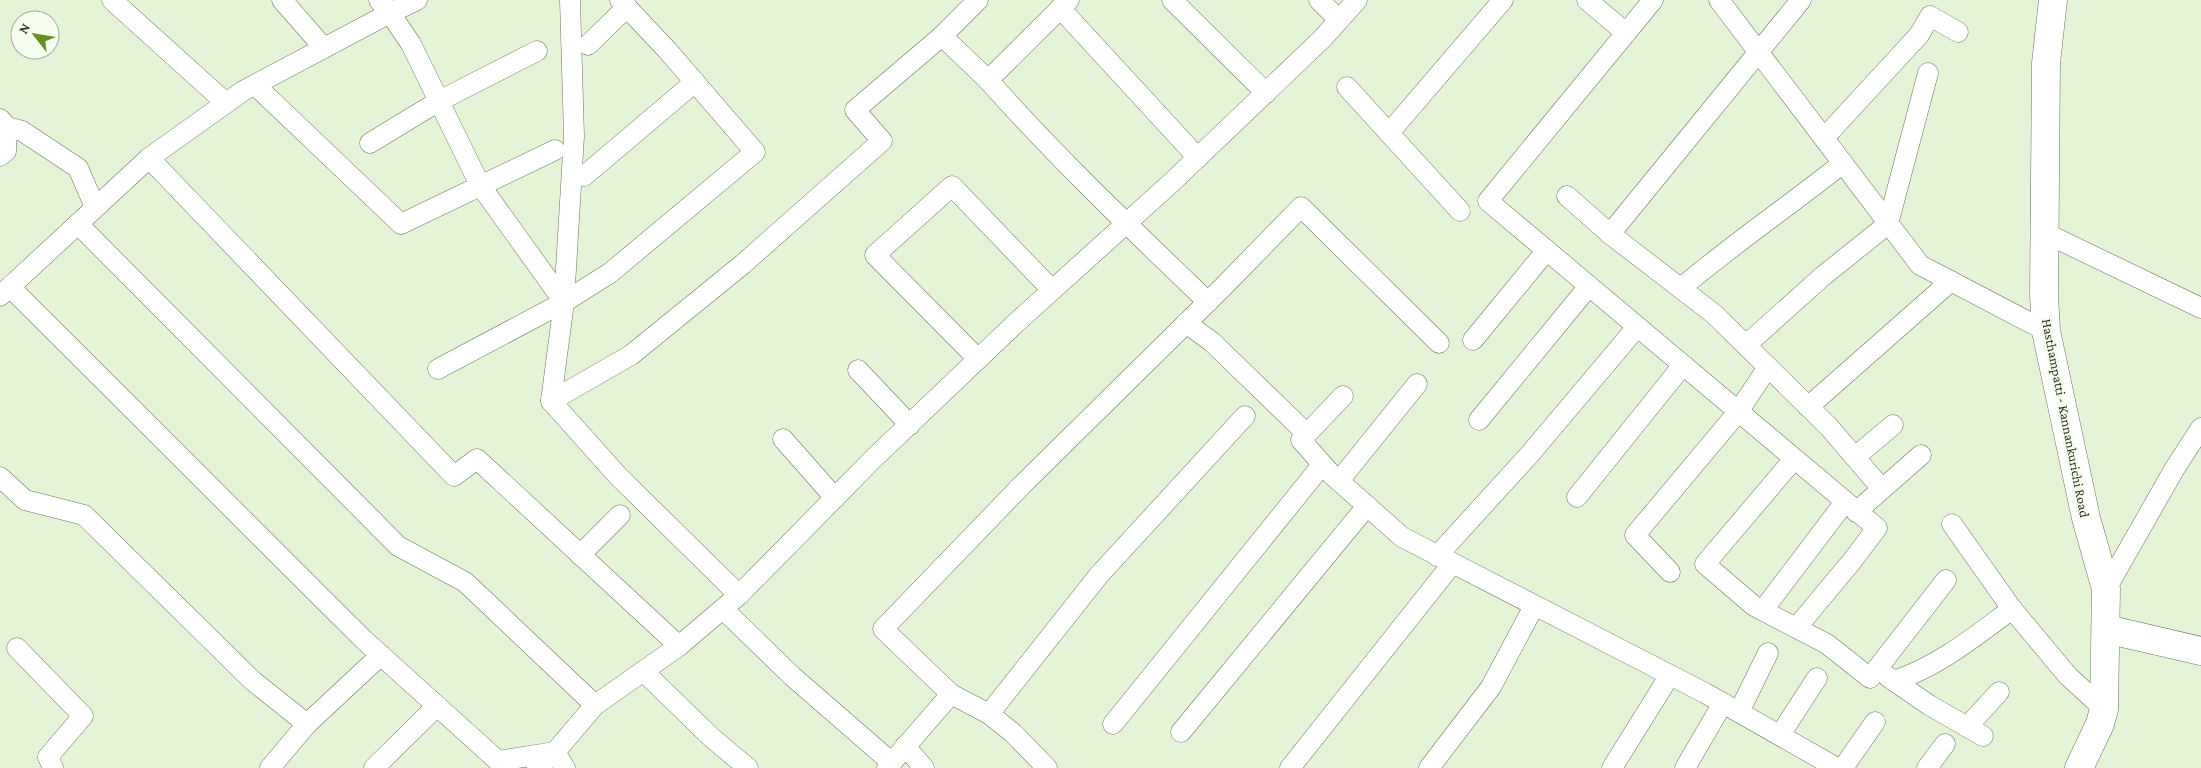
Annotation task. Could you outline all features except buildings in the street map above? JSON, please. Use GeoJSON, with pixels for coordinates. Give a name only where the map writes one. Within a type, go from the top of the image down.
{"type":"FeatureCollection","features":[{"type":"Feature","properties":{"kind":"main road","name":"Hasthampatti - Kannankurichi Road"},"geometry":{"type":"LineString","coordinates":[[2053,0],[2046,63],[2043,232],[2046,331],[2086,518],[2106,590],[2104,709],[2100,724],[2079,768]]}},
{"type":"Feature","properties":{"kind":"main road"},"geometry":{"type":"LineString","coordinates":[[2106,629],[2201,650]]}},
{"type":"Feature","properties":{"kind":"street"},"geometry":{"type":"LineString","coordinates":[[112,0],[226,104]]}},
{"type":"Feature","properties":{"kind":"street"},"geometry":{"type":"LineString","coordinates":[[282,0],[324,48]]}},
{"type":"Feature","properties":{"kind":"street"},"geometry":{"type":"LineString","coordinates":[[417,0],[384,7],[324,48],[255,85],[149,158],[5,292],[381,655],[498,761],[560,760]]}},
{"type":"Feature","properties":{"kind":"street"},"geometry":{"type":"LineString","coordinates":[[570,0],[574,136],[564,302],[551,401],[618,476],[740,595]]}},
{"type":"Feature","properties":{"kind":"street"},"geometry":{"type":"LineString","coordinates":[[551,401],[631,355],[743,264],[882,141],[855,110],[942,36],[978,0]]}},
{"type":"Feature","properties":{"kind":"street"},"geometry":{"type":"LineString","coordinates":[[1172,0],[1266,92]]}},
{"type":"Feature","properties":{"kind":"street"},"geometry":{"type":"LineString","coordinates":[[1319,0],[1340,20]]}},
{"type":"Feature","properties":{"kind":"street"},"geometry":{"type":"LineString","coordinates":[[537,768],[560,760],[595,705],[679,646],[740,595],[835,498],[978,359],[1198,158],[1340,20],[1357,0]]}},
{"type":"Feature","properties":{"kind":"street"},"geometry":{"type":"LineString","coordinates":[[1389,133],[1503,0]]}},
{"type":"Feature","properties":{"kind":"street"},"geometry":{"type":"LineString","coordinates":[[1586,0],[1626,33]]}},
{"type":"Feature","properties":{"kind":"street"},"geometry":{"type":"LineString","coordinates":[[1653,0],[1488,201],[1877,528],[1852,562],[1797,627]]}},
{"type":"Feature","properties":{"kind":"street"},"geometry":{"type":"LineString","coordinates":[[1719,0],[1920,265],[2046,331]]}},
{"type":"Feature","properties":{"kind":"street"},"geometry":{"type":"LineString","coordinates":[[1610,234],[1801,0]]}},
{"type":"Feature","properties":{"kind":"street"},"geometry":{"type":"LineString","coordinates":[[438,369],[564,302],[610,273],[755,152],[624,4],[588,45]]}},
{"type":"Feature","properties":{"kind":"street"},"geometry":{"type":"LineString","coordinates":[[988,80],[1064,4],[1198,158]]}},
{"type":"Feature","properties":{"kind":"street"},"geometry":{"type":"LineString","coordinates":[[384,7],[411,44],[480,185],[564,302]]}},
{"type":"Feature","properties":{"kind":"street"},"geometry":{"type":"LineString","coordinates":[[1824,138],[1919,35],[1930,16],[1958,32]]}},
{"type":"Feature","properties":{"kind":"street"},"geometry":{"type":"LineString","coordinates":[[942,36],[988,80],[1018,114],[1126,224],[1208,302]]}},
{"type":"Feature","properties":{"kind":"street"},"geometry":{"type":"LineString","coordinates":[[370,143],[439,101],[537,51]]}},
{"type":"Feature","properties":{"kind":"street"},"geometry":{"type":"LineString","coordinates":[[1746,345],[1823,276],[1888,224],[1928,73]]}},
{"type":"Feature","properties":{"kind":"street"},"geometry":{"type":"LineString","coordinates":[[584,176],[695,82]]}},
{"type":"Feature","properties":{"kind":"street"},"geometry":{"type":"LineString","coordinates":[[255,85],[401,224],[555,150]]}},
{"type":"Feature","properties":{"kind":"street"},"geometry":{"type":"LineString","coordinates":[[1346,87],[1460,211]]}},
{"type":"Feature","properties":{"kind":"street"},"geometry":{"type":"LineString","coordinates":[[0,156],[6,151],[4,123],[22,131],[78,168],[95,207]]}},
{"type":"Feature","properties":{"kind":"street"},"geometry":{"type":"LineString","coordinates":[[149,158],[454,476],[477,459],[679,646]]}},
{"type":"Feature","properties":{"kind":"street"},"geometry":{"type":"LineString","coordinates":[[1680,288],[1723,253],[1789,206],[1843,163]]}},
{"type":"Feature","properties":{"kind":"street"},"geometry":{"type":"LineString","coordinates":[[978,359],[875,255],[952,186],[1052,290]]}},
{"type":"Feature","properties":{"kind":"street"},"geometry":{"type":"LineString","coordinates":[[1567,196],[1610,234],[1714,314],[1808,407],[1882,489]]}},
{"type":"Feature","properties":{"kind":"street"},"geometry":{"type":"LineString","coordinates":[[1047,768],[1014,733],[989,714],[951,694],[883,629],[1021,486],[1208,302],[1301,207],[1439,343]]}},
{"type":"Feature","properties":{"kind":"street"},"geometry":{"type":"LineString","coordinates":[[78,224],[398,546],[465,582],[595,705]]}},
{"type":"Feature","properties":{"kind":"street"},"geometry":{"type":"LineString","coordinates":[[2043,232],[2201,308]]}},
{"type":"Feature","properties":{"kind":"street"},"geometry":{"type":"LineString","coordinates":[[1474,340],[1547,250]]}},
{"type":"Feature","properties":{"kind":"street"},"geometry":{"type":"LineString","coordinates":[[1808,407],[1951,281]]}},
{"type":"Feature","properties":{"kind":"street"},"geometry":{"type":"LineString","coordinates":[[1479,420],[1589,286]]}},
{"type":"Feature","properties":{"kind":"street"},"geometry":{"type":"LineString","coordinates":[[1186,323],[1212,342],[1307,434]]}},
{"type":"Feature","properties":{"kind":"street"},"geometry":{"type":"LineString","coordinates":[[1290,768],[1444,560],[1637,327]]}},
{"type":"Feature","properties":{"kind":"street"},"geometry":{"type":"LineString","coordinates":[[1577,497],[1682,365]]}},
{"type":"Feature","properties":{"kind":"street"},"geometry":{"type":"LineString","coordinates":[[1670,572],[1635,536],[1738,412],[1768,367]]}},
{"type":"Feature","properties":{"kind":"street"},"geometry":{"type":"LineString","coordinates":[[858,370],[910,425]]}},
{"type":"Feature","properties":{"kind":"street"},"geometry":{"type":"LineString","coordinates":[[1339,481],[1417,384]]}},
{"type":"Feature","properties":{"kind":"street"},"geometry":{"type":"LineString","coordinates":[[1343,396],[1301,440],[1322,465],[1402,537],[1670,675],[1837,768]]}},
{"type":"Feature","properties":{"kind":"street"},"geometry":{"type":"LineString","coordinates":[[989,714],[1099,576],[1245,416]]}},
{"type":"Feature","properties":{"kind":"street"},"geometry":{"type":"LineString","coordinates":[[1855,458],[1893,425]]}},
{"type":"Feature","properties":{"kind":"street"},"geometry":{"type":"LineString","coordinates":[[2106,590],[2175,468],[2201,428]]}},
{"type":"Feature","properties":{"kind":"street"},"geometry":{"type":"LineString","coordinates":[[783,438],[835,498]]}},
{"type":"Feature","properties":{"kind":"street"},"geometry":{"type":"LineString","coordinates":[[1763,610],[1851,507],[1882,489],[1921,455]]}},
{"type":"Feature","properties":{"kind":"street"},"geometry":{"type":"LineString","coordinates":[[1794,459],[1705,564],[1754,606],[1827,644],[1870,678],[1946,580]]}},
{"type":"Feature","properties":{"kind":"street"},"geometry":{"type":"LineString","coordinates":[[1113,724],[1322,465]]}},
{"type":"Feature","properties":{"kind":"street"},"geometry":{"type":"LineString","coordinates":[[0,477],[25,500],[84,515],[252,681],[307,724]]}},
{"type":"Feature","properties":{"kind":"street"},"geometry":{"type":"LineString","coordinates":[[1181,732],[1367,506]]}},
{"type":"Feature","properties":{"kind":"street"},"geometry":{"type":"LineString","coordinates":[[580,555],[620,515]]}},
{"type":"Feature","properties":{"kind":"street"},"geometry":{"type":"LineString","coordinates":[[1952,524],[2012,609],[2068,676],[2104,709]]}},
{"type":"Feature","properties":{"kind":"street"},"geometry":{"type":"LineString","coordinates":[[1429,768],[1491,687],[1534,606]]}},
{"type":"Feature","properties":{"kind":"street"},"geometry":{"type":"LineString","coordinates":[[723,609],[792,676],[889,765],[951,694]]}},
{"type":"Feature","properties":{"kind":"street"},"geometry":{"type":"LineString","coordinates":[[1894,681],[1910,676],[1953,654],[2012,609]]}},
{"type":"Feature","properties":{"kind":"street"},"geometry":{"type":"LineString","coordinates":[[17,648],[83,716],[48,757],[53,768]]}},
{"type":"Feature","properties":{"kind":"street"},"geometry":{"type":"LineString","coordinates":[[1685,768],[1731,708],[1768,653]]}},
{"type":"Feature","properties":{"kind":"street"},"geometry":{"type":"LineString","coordinates":[[270,768],[307,724],[381,655]]}},
{"type":"Feature","properties":{"kind":"street"},"geometry":{"type":"LineString","coordinates":[[1877,669],[1928,705],[1975,732],[1999,692]]}},
{"type":"Feature","properties":{"kind":"street"},"geometry":{"type":"LineString","coordinates":[[643,672],[712,738],[748,768]]}},
{"type":"Feature","properties":{"kind":"street"},"geometry":{"type":"LineString","coordinates":[[1612,768],[1670,675]]}},
{"type":"Feature","properties":{"kind":"street"},"geometry":{"type":"LineString","coordinates":[[1780,735],[1817,678]]}},
{"type":"Feature","properties":{"kind":"street"},"geometry":{"type":"LineString","coordinates":[[374,768],[437,706]]}},
{"type":"Feature","properties":{"kind":"street"},"geometry":{"type":"LineString","coordinates":[[1843,768],[1874,722]]}},
{"type":"Feature","properties":{"kind":"street"},"geometry":{"type":"LineString","coordinates":[[1927,768],[1946,744]]}},
{"type":"Feature","properties":{"kind":"street"},"geometry":{"type":"LineString","coordinates":[[905,746],[924,768]]}}]}
